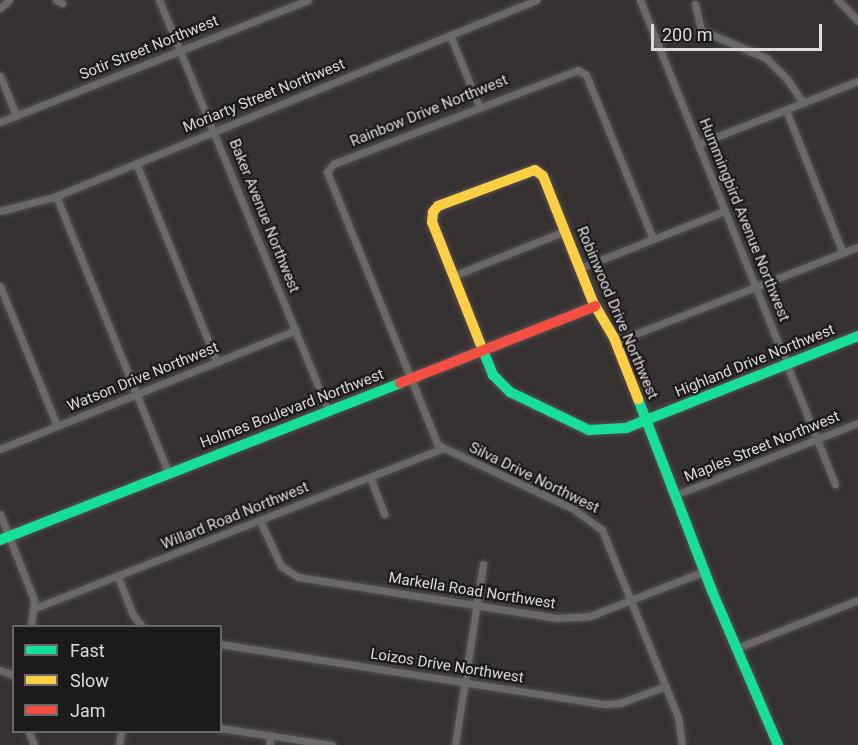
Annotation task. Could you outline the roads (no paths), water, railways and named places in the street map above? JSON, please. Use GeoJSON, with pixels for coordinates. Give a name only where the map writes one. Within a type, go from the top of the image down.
{"type":"FeatureCollection","features":[{"type":"Feature","properties":{"kind":"street"},"geometry":{"type":"LineString","coordinates":[[0,8],[9,0]]}},
{"type":"Feature","properties":{"kind":"street","name":"Baker Avenue Northwest"},"geometry":{"type":"LineString","coordinates":[[159,0],[182,50],[328,411]]}},
{"type":"Feature","properties":{"kind":"street","name":"Sotir Street Northwest"},"geometry":{"type":"LineString","coordinates":[[0,122],[308,0]]}},
{"type":"Feature","properties":{"kind":"street","name":"Moriarty Street Northwest"},"geometry":{"type":"LineString","coordinates":[[0,211],[56,196],[536,0]]}},
{"type":"Feature","properties":{"kind":"street","name":"Hummingbird Avenue Northwest"},"geometry":{"type":"LineString","coordinates":[[640,0],[835,484]]}},
{"type":"Feature","properties":{"kind":"street"},"geometry":{"type":"LineString","coordinates":[[838,0],[858,21]]}},
{"type":"Feature","properties":{"kind":"street"},"geometry":{"type":"LineString","coordinates":[[696,4],[701,30],[766,58],[787,79],[803,103]]}},
{"type":"Feature","properties":{"kind":"street"},"geometry":{"type":"LineString","coordinates":[[450,34],[479,106]]}},
{"type":"Feature","properties":{"kind":"street","name":"Rainbow Drive Northwest"},"geometry":{"type":"LineString","coordinates":[[409,379],[327,172],[333,164],[570,70],[583,73],[653,239]]}},
{"type":"Feature","properties":{"kind":"street"},"geometry":{"type":"LineString","coordinates":[[0,76],[16,115]]}},
{"type":"Feature","properties":{"kind":"street"},"geometry":{"type":"LineString","coordinates":[[698,144],[858,81]]}},
{"type":"Feature","properties":{"kind":"street"},"geometry":{"type":"LineString","coordinates":[[786,110],[843,253]]}},
{"type":"Feature","properties":{"kind":"street"},"geometry":{"type":"LineString","coordinates":[[136,163],[217,362]]}},
{"type":"Feature","properties":{"kind":"street","name":"Robinwood Drive Northwest"},"geometry":{"type":"LineString","coordinates":[[482,350],[432,222],[432,212],[438,206],[535,170],[543,176],[595,306],[615,342],[736,648],[778,745]]}},
{"type":"Feature","properties":{"kind":"street"},"geometry":{"type":"LineString","coordinates":[[56,196],[169,474]]}},
{"type":"Feature","properties":{"kind":"street"},"geometry":{"type":"LineString","coordinates":[[580,268],[725,211]]}},
{"type":"Feature","properties":{"kind":"street"},"geometry":{"type":"LineString","coordinates":[[453,276],[566,231]]}},
{"type":"Feature","properties":{"kind":"street"},"geometry":{"type":"LineString","coordinates":[[615,342],[858,247]]}},
{"type":"Feature","properties":{"kind":"street"},"geometry":{"type":"LineString","coordinates":[[0,286],[57,426]]}},
{"type":"Feature","properties":{"kind":"street","name":"Holmes Boulevard Northwest"},"geometry":{"type":"LineString","coordinates":[[5,539],[595,306]]}},
{"type":"Feature","properties":{"kind":"street","name":"Watson Drive Northwest"},"geometry":{"type":"LineString","coordinates":[[0,449],[296,330]]}},
{"type":"Feature","properties":{"kind":"street","name":"Highland Drive Northwest"},"geometry":{"type":"LineString","coordinates":[[482,350],[503,387],[584,429],[609,432],[646,420],[858,336]]}},
{"type":"Feature","properties":{"kind":"street"},"geometry":{"type":"LineString","coordinates":[[409,379],[429,428],[443,448]]}},
{"type":"Feature","properties":{"kind":"street","name":"Maples Street Northwest"},"geometry":{"type":"LineString","coordinates":[[675,495],[858,423]]}},
{"type":"Feature","properties":{"kind":"street","name":"Willard Road Northwest"},"geometry":{"type":"LineString","coordinates":[[35,608],[443,448]]}},
{"type":"Feature","properties":{"kind":"street","name":"Silva Drive Northwest"},"geometry":{"type":"LineString","coordinates":[[443,448],[591,519],[605,534],[680,723],[682,745]]}},
{"type":"Feature","properties":{"kind":"street"},"geometry":{"type":"LineString","coordinates":[[370,477],[384,514]]}},
{"type":"Feature","properties":{"kind":"street"},"geometry":{"type":"LineString","coordinates":[[0,514],[5,539],[35,608],[31,625]]}},
{"type":"Feature","properties":{"kind":"street","name":"Markella Road Northwest"},"geometry":{"type":"LineString","coordinates":[[260,521],[281,566],[298,577],[565,619],[590,616],[705,571]]}},
{"type":"Feature","properties":{"kind":"street"},"geometry":{"type":"LineString","coordinates":[[455,745],[483,564]]}},
{"type":"Feature","properties":{"kind":"street"},"geometry":{"type":"LineString","coordinates":[[118,577],[133,615],[140,625]]}},
{"type":"Feature","properties":{"kind":"street"},"geometry":{"type":"LineString","coordinates":[[736,648],[858,600]]}},
{"type":"Feature","properties":{"kind":"street","name":"Loizos Drive Northwest"},"geometry":{"type":"LineString","coordinates":[[222,644],[605,704],[627,701],[666,686]]}},
{"type":"Feature","properties":{"kind":"street"},"geometry":{"type":"LineString","coordinates":[[222,728],[332,745]]}},
{"type":"Feature","properties":{"kind":"street"},"geometry":{"type":"LineString","coordinates":[[269,745],[271,735]]}}]}
